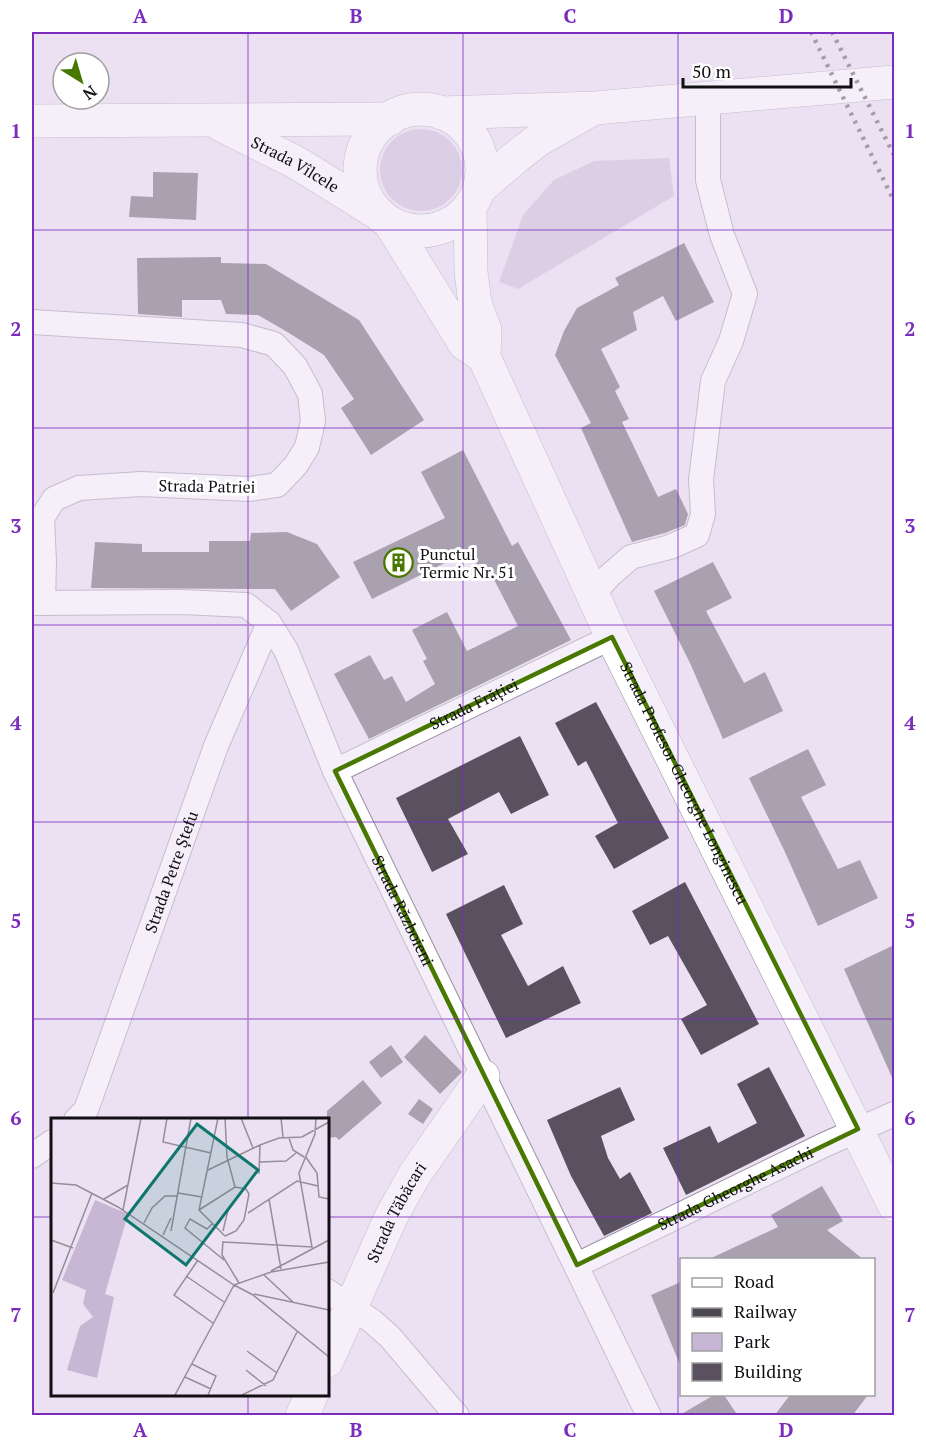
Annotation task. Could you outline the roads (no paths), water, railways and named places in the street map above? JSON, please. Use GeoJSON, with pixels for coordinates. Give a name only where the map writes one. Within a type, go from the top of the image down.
{"type":"FeatureCollection","features":[{"type":"Feature","properties":{"kind":"main road"},"geometry":{"type":"LineString","coordinates":[[595,108],[538,140],[516,157],[475,198],[458,219],[442,228],[425,231],[407,230],[383,217],[366,197],[361,180],[361,162],[366,145],[376,130],[390,119],[412,110],[441,112],[595,108],[894,82]]}},
{"type":"Feature","properties":{"kind":"main road"},"geometry":{"type":"LineString","coordinates":[[441,112],[471,135],[479,152],[482,171],[475,198]]}},
{"type":"Feature","properties":{"kind":"main road","name":"Strada Vîlcele"},"geometry":{"type":"LineString","coordinates":[[32,121],[390,119]]}},
{"type":"Feature","properties":{"kind":"main road","name":"Strada Vîlcele"},"geometry":{"type":"LineString","coordinates":[[213,121],[297,163],[383,217]]}},
{"type":"Feature","properties":{"kind":"main road","name":"Strada Profesor Gheorghe Longinescu"},"geometry":{"type":"LineString","coordinates":[[475,198],[471,272],[475,303],[485,330],[484,357],[612,637],[894,1205]]}},
{"type":"Feature","properties":{"kind":"main road","name":"Strada Profesor Gheorghe Longinescu"},"geometry":{"type":"LineString","coordinates":[[383,217],[465,344],[484,357]]}},
{"type":"Feature","properties":{"kind":"main road","name":"Strada Tăbăcari"},"geometry":{"type":"LineString","coordinates":[[328,1355],[339,1299],[415,1174],[483,1076]]}},
{"type":"Feature","properties":{"kind":"main road"},"geometry":{"type":"LineString","coordinates":[[302,1416],[312,1396]]}},
{"type":"Feature","properties":{"kind":"street"},"geometry":{"type":"LineString","coordinates":[[593,594],[631,557],[670,547],[698,535],[703,513],[701,480],[713,381],[731,341],[745,294],[722,235],[708,180],[708,98]]}},
{"type":"Feature","properties":{"kind":"street","name":"Strada Patriei"},"geometry":{"type":"LineString","coordinates":[[32,322],[242,335],[274,344],[296,366],[310,394],[313,421],[307,447],[296,465],[277,485],[250,489],[141,484],[79,488],[54,499],[42,518],[44,561],[37,603]]}},
{"type":"Feature","properties":{"kind":"street","name":"Strada Războieni"},"geometry":{"type":"LineString","coordinates":[[37,603],[182,602],[246,605],[269,624],[286,650],[335,771],[649,1416]]}},
{"type":"Feature","properties":{"kind":"street","name":"Strada Petre Ștefu"},"geometry":{"type":"LineString","coordinates":[[87,1117],[216,746],[269,624]]}},
{"type":"Feature","properties":{"kind":"street","name":"Strada Frăției"},"geometry":{"type":"LineString","coordinates":[[335,771],[612,637]]}},
{"type":"Feature","properties":{"kind":"street","name":"Strada Gheorghe Asachi"},"geometry":{"type":"LineString","coordinates":[[577,1265],[858,1129],[894,1114]]}},
{"type":"Feature","properties":{"kind":"street"},"geometry":{"type":"LineString","coordinates":[[32,1156],[51,1143]]}},
{"type":"Feature","properties":{"kind":"street"},"geometry":{"type":"LineString","coordinates":[[339,1299],[372,1321],[390,1337],[457,1416]]}},
{"type":"Feature","properties":{"kind":"railway"},"geometry":{"type":"LineString","coordinates":[[811,32],[894,201]]}},
{"type":"Feature","properties":{"kind":"railway"},"geometry":{"type":"LineString","coordinates":[[832,32],[894,155]]}},
{"type":"Feature","properties":{"kind":"place","name":"Punctul Termic Nr. 51"},"geometry":{"type":"Point","coordinates":[399,563]}}]}
